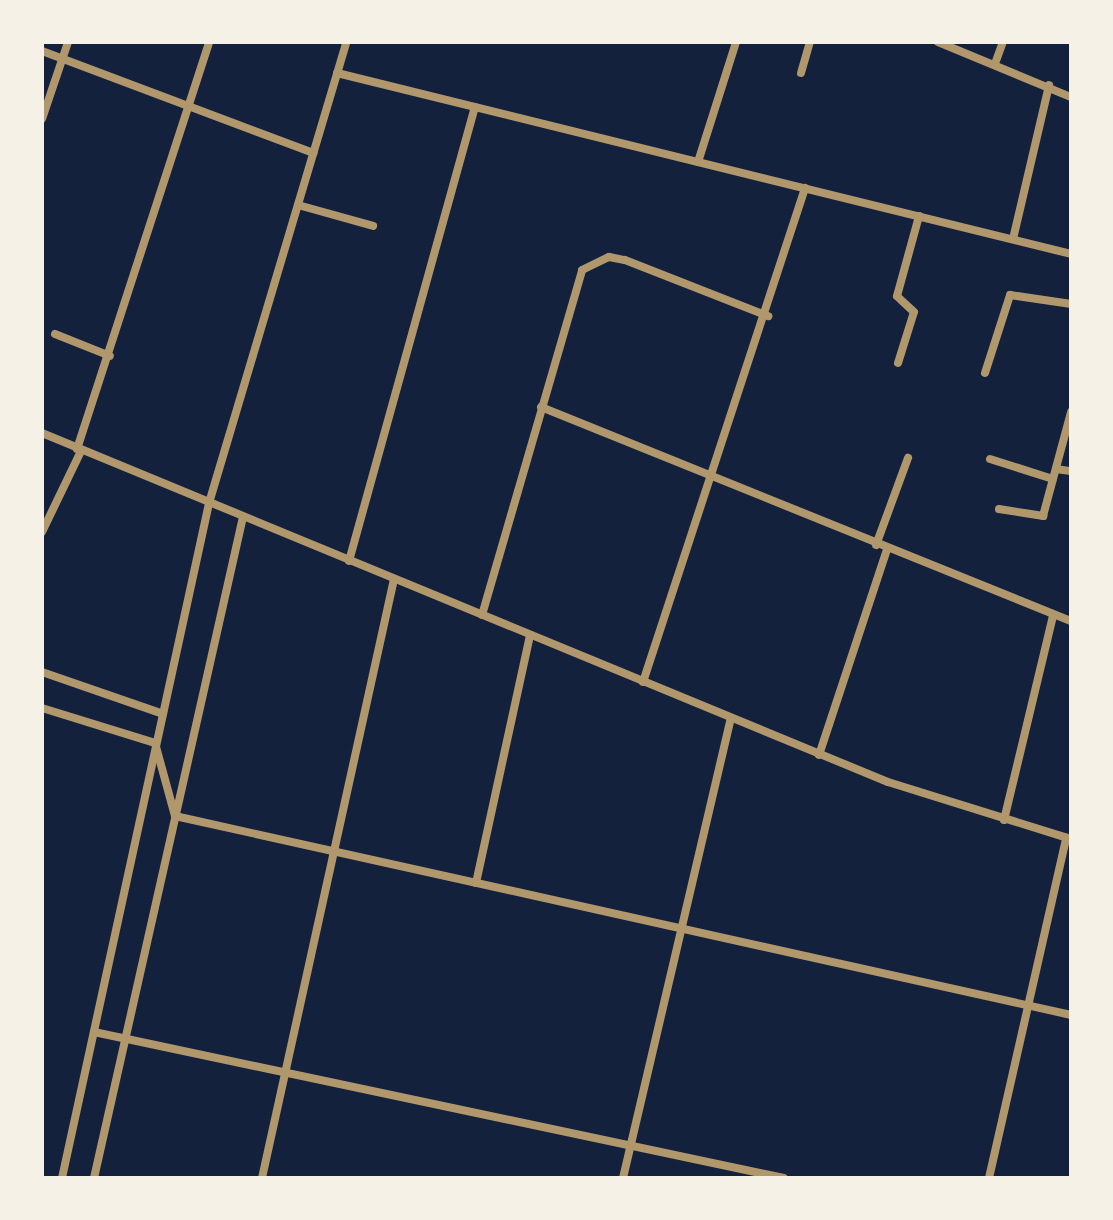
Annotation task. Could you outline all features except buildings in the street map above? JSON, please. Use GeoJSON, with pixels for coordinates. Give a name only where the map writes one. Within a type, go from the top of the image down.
{"type":"FeatureCollection","features":[{"type":"Feature","properties":{"kind":"street"},"geometry":{"type":"LineString","coordinates":[[42,119],[68,42]]}},
{"type":"Feature","properties":{"kind":"street"},"geometry":{"type":"LineString","coordinates":[[42,532],[79,450],[209,42]]}},
{"type":"Feature","properties":{"kind":"street"},"geometry":{"type":"LineString","coordinates":[[62,1178],[209,503],[346,42]]}},
{"type":"Feature","properties":{"kind":"street"},"geometry":{"type":"LineString","coordinates":[[698,162],[736,42]]}},
{"type":"Feature","properties":{"kind":"street"},"geometry":{"type":"LineString","coordinates":[[801,73],[810,42]]}},
{"type":"Feature","properties":{"kind":"street"},"geometry":{"type":"LineString","coordinates":[[938,42],[996,61],[1071,97]]}},
{"type":"Feature","properties":{"kind":"street"},"geometry":{"type":"LineString","coordinates":[[996,61],[1003,42]]}},
{"type":"Feature","properties":{"kind":"street"},"geometry":{"type":"LineString","coordinates":[[42,51],[313,153]]}},
{"type":"Feature","properties":{"kind":"street"},"geometry":{"type":"LineString","coordinates":[[337,73],[1071,254]]}},
{"type":"Feature","properties":{"kind":"street"},"geometry":{"type":"LineString","coordinates":[[1013,239],[1049,85]]}},
{"type":"Feature","properties":{"kind":"street"},"geometry":{"type":"LineString","coordinates":[[349,561],[475,107]]}},
{"type":"Feature","properties":{"kind":"street"},"geometry":{"type":"LineString","coordinates":[[643,682],[715,478],[768,316],[805,188]]}},
{"type":"Feature","properties":{"kind":"street"},"geometry":{"type":"LineString","coordinates":[[298,205],[373,226]]}},
{"type":"Feature","properties":{"kind":"street"},"geometry":{"type":"LineString","coordinates":[[898,363],[914,312],[897,296],[919,216]]}},
{"type":"Feature","properties":{"kind":"street"},"geometry":{"type":"LineString","coordinates":[[482,615],[577,284],[595,260],[625,260],[768,316]]}},
{"type":"Feature","properties":{"kind":"street"},"geometry":{"type":"LineString","coordinates":[[985,373],[1010,295],[1071,304]]}},
{"type":"Feature","properties":{"kind":"street"},"geometry":{"type":"LineString","coordinates":[[55,334],[110,356]]}},
{"type":"Feature","properties":{"kind":"street"},"geometry":{"type":"LineString","coordinates":[[541,407],[876,545],[1071,621]]}},
{"type":"Feature","properties":{"kind":"street"},"geometry":{"type":"LineString","coordinates":[[999,509],[1039,519],[1071,412]]}},
{"type":"Feature","properties":{"kind":"street"},"geometry":{"type":"LineString","coordinates":[[42,433],[819,755],[1004,820],[1069,839],[989,1178]]}},
{"type":"Feature","properties":{"kind":"street"},"geometry":{"type":"LineString","coordinates":[[876,545],[908,458]]}},
{"type":"Feature","properties":{"kind":"street"},"geometry":{"type":"LineString","coordinates":[[990,459],[1053,479]]}},
{"type":"Feature","properties":{"kind":"street"},"geometry":{"type":"LineString","coordinates":[[1056,469],[1071,471]]}},
{"type":"Feature","properties":{"kind":"street"},"geometry":{"type":"LineString","coordinates":[[94,1178],[243,517]]}},
{"type":"Feature","properties":{"kind":"street"},"geometry":{"type":"LineString","coordinates":[[819,755],[887,549]]}},
{"type":"Feature","properties":{"kind":"street"},"geometry":{"type":"LineString","coordinates":[[262,1178],[394,579]]}},
{"type":"Feature","properties":{"kind":"street"},"geometry":{"type":"LineString","coordinates":[[1004,820],[1053,616]]}},
{"type":"Feature","properties":{"kind":"street"},"geometry":{"type":"LineString","coordinates":[[476,883],[530,635]]}},
{"type":"Feature","properties":{"kind":"street"},"geometry":{"type":"LineString","coordinates":[[42,672],[163,714]]}},
{"type":"Feature","properties":{"kind":"street"},"geometry":{"type":"LineString","coordinates":[[42,708],[155,743]]}},
{"type":"Feature","properties":{"kind":"street"},"geometry":{"type":"LineString","coordinates":[[623,1178],[731,719]]}},
{"type":"Feature","properties":{"kind":"street"},"geometry":{"type":"LineString","coordinates":[[155,743],[175,816]]}},
{"type":"Feature","properties":{"kind":"street"},"geometry":{"type":"LineString","coordinates":[[175,816],[1071,1015]]}},
{"type":"Feature","properties":{"kind":"street"},"geometry":{"type":"LineString","coordinates":[[94,1032],[784,1178]]}}]}
